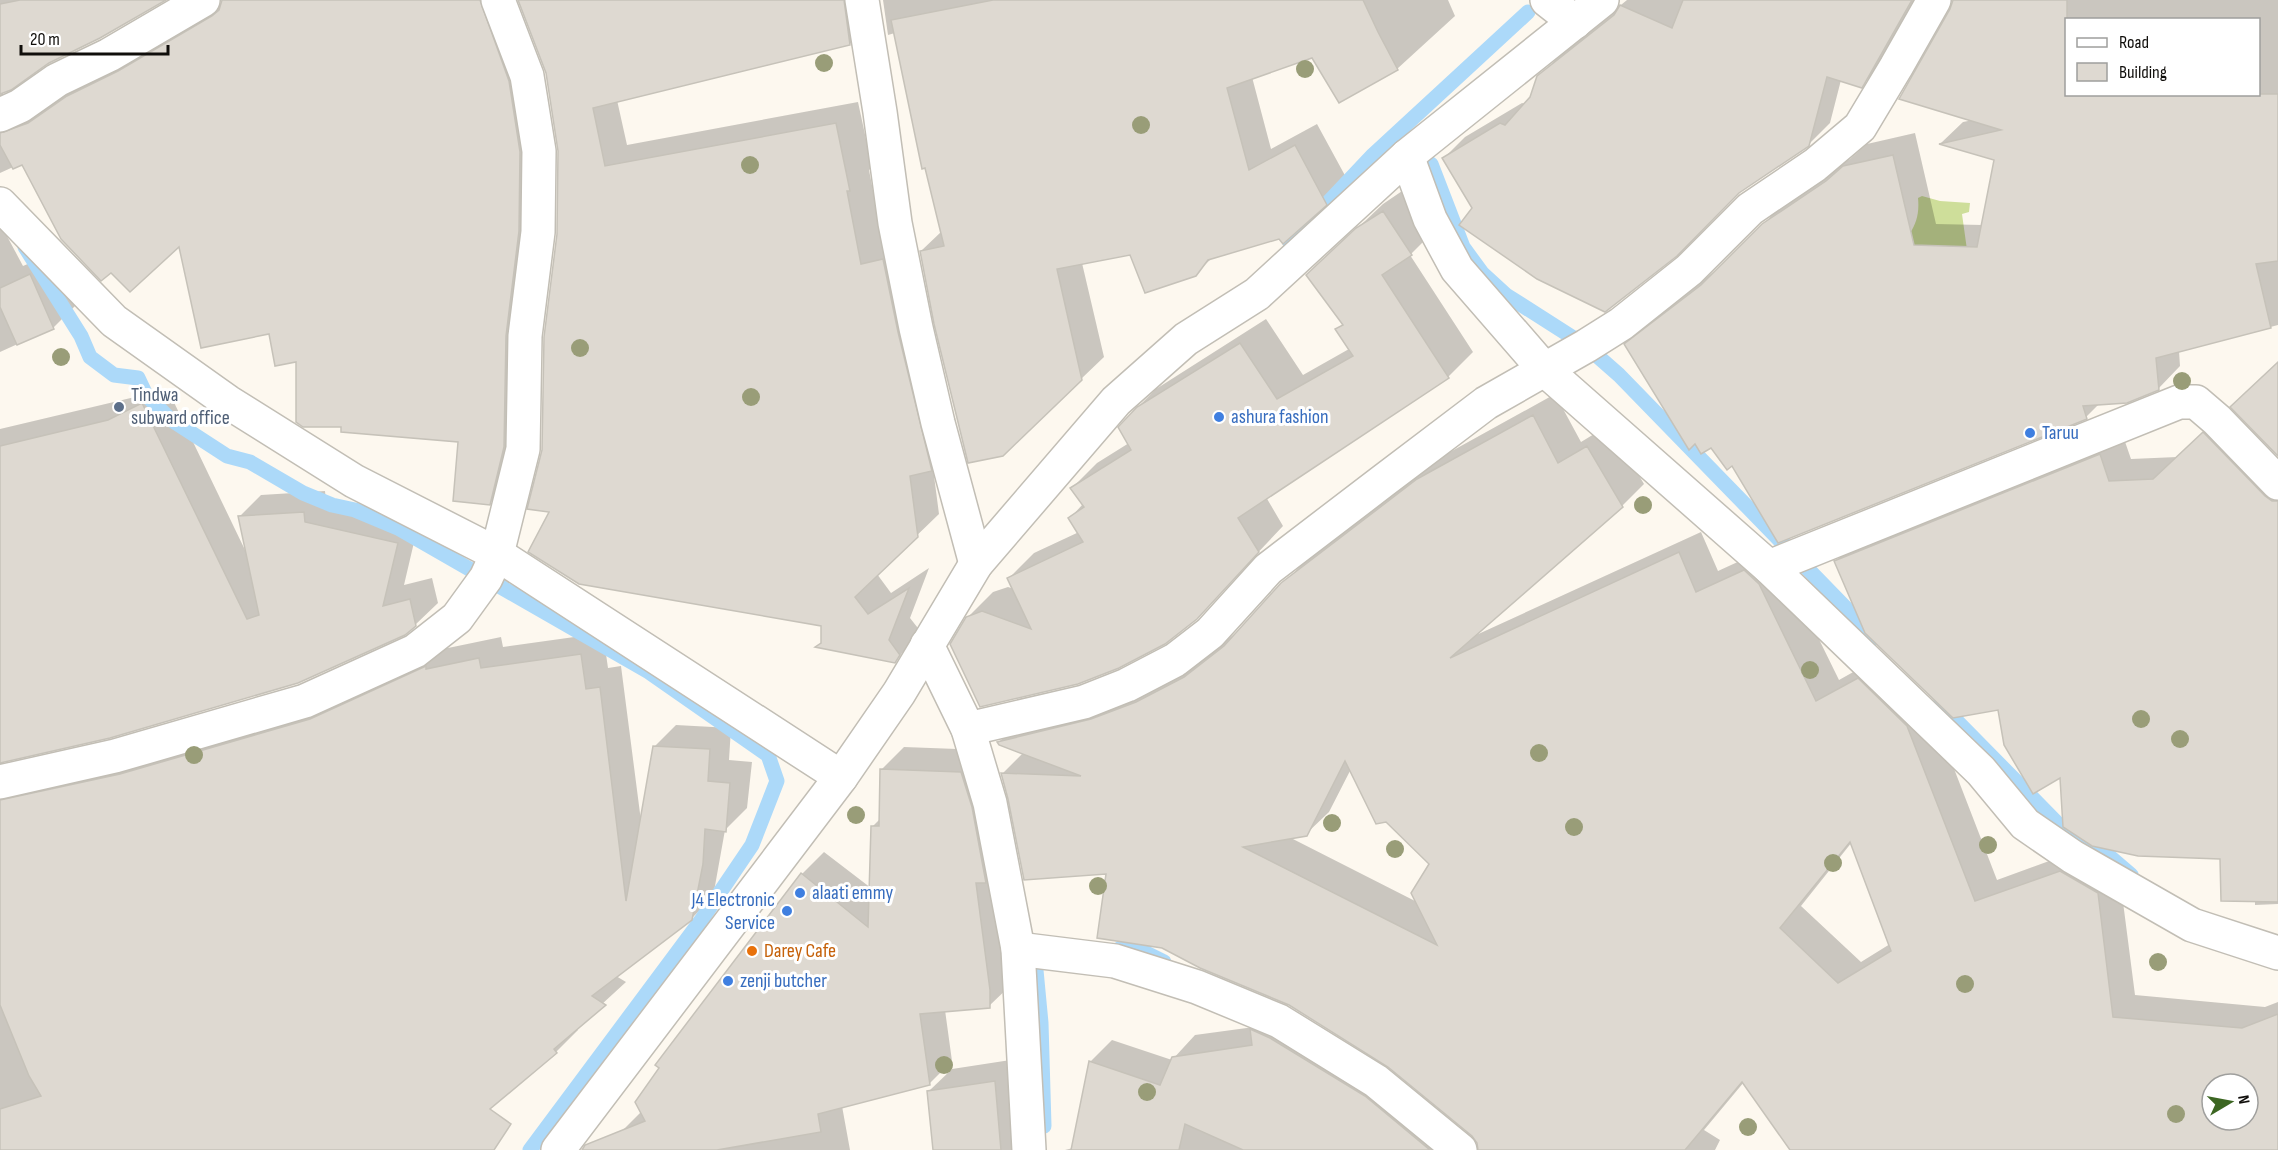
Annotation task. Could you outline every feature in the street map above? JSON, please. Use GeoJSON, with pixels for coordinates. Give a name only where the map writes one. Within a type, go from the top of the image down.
{"type":"FeatureCollection","features":[{"type":"Feature","properties":{"kind":"street"},"geometry":{"type":"LineString","coordinates":[[0,115],[20,105],[57,80],[109,55],[203,0]]}},
{"type":"Feature","properties":{"kind":"street"},"geometry":{"type":"LineString","coordinates":[[0,782],[115,756],[305,701],[415,651],[457,618],[486,578],[497,554],[523,449],[525,336],[538,232],[539,151],[527,76],[498,0]]}},
{"type":"Feature","properties":{"kind":"street"},"geometry":{"type":"LineString","coordinates":[[862,0],[895,223],[916,328],[938,423],[976,564]]}},
{"type":"Feature","properties":{"kind":"street"},"geometry":{"type":"LineString","coordinates":[[1547,0],[1575,22]]}},
{"type":"Feature","properties":{"kind":"street"},"geometry":{"type":"LineString","coordinates":[[558,1150],[841,777],[899,693],[976,564],[1116,401],[1186,339],[1257,294],[1407,156],[1602,0]]}},
{"type":"Feature","properties":{"kind":"street"},"geometry":{"type":"LineString","coordinates":[[968,729],[1084,702],[1127,685],[1175,660],[1210,633],[1268,569],[1486,404],[1621,324],[1689,270],[1750,209],[1815,165],[1860,127],[1934,0]]}},
{"type":"Feature","properties":{"kind":"street"},"geometry":{"type":"LineString","coordinates":[[1407,156],[1430,219],[1457,269],[1544,369],[1769,567],[1981,771],[2025,824],[2073,857],[2192,925],[2278,953]]}},
{"type":"Feature","properties":{"kind":"street"},"geometry":{"type":"LineString","coordinates":[[0,204],[114,321],[219,395],[354,481],[497,554],[841,777]]}},
{"type":"Feature","properties":{"kind":"street"},"geometry":{"type":"LineString","coordinates":[[1769,567],[2179,402],[2196,402],[2217,420],[2278,483]]}},
{"type":"Feature","properties":{"kind":"street"},"geometry":{"type":"LineString","coordinates":[[927,645],[968,729],[990,802],[1018,949],[1029,1150]]}},
{"type":"Feature","properties":{"kind":"street"},"geometry":{"type":"LineString","coordinates":[[1018,949],[1115,961],[1197,987],[1279,1021],[1376,1081],[1460,1150]]}},
{"type":"Feature","properties":{"kind":"green space"},"geometry":{"type":"Polygon","coordinates":[[[1922,196],[1940,201],[1970,203],[1969,212],[1962,214],[1968,257],[1886,260],[1914,226],[1917,218],[1918,198],[1922,196]]]}},
{"type":"Feature","properties":{"kind":"building"},"geometry":{"type":"Polygon","coordinates":[[[20,0],[166,0],[100,38],[49,63],[11,90],[0,94],[0,4],[20,0]]]}},
{"type":"Feature","properties":{"kind":"building"},"geometry":{"type":"Polygon","coordinates":[[[222,0],[480,0],[509,81],[520,152],[519,231],[506,336],[504,447],[490,505],[453,501],[458,442],[341,432],[341,427],[303,427],[296,422],[296,362],[275,366],[269,334],[201,348],[179,247],[130,292],[111,273],[101,281],[61,239],[22,165],[13,169],[0,145],[0,133],[28,123],[67,96],[118,71],[212,16],[219,10],[222,0]]]}},
{"type":"Feature","properties":{"kind":"building"},"geometry":{"type":"Polygon","coordinates":[[[518,0],[844,0],[850,45],[593,108],[605,166],[836,123],[850,191],[847,191],[861,264],[883,259],[898,332],[932,471],[910,476],[918,537],[855,597],[868,614],[909,588],[889,640],[900,655],[895,663],[815,647],[821,643],[821,626],[579,584],[528,552],[549,512],[527,509],[542,450],[544,337],[557,234],[558,151],[546,73],[518,0]]]}},
{"type":"Feature","properties":{"kind":"building"},"geometry":{"type":"Polygon","coordinates":[[[993,0],[1363,0],[1398,70],[1339,103],[1312,58],[1227,88],[1249,170],[1295,145],[1327,205],[1283,244],[1279,239],[1208,260],[1196,276],[1145,293],[1130,255],[1057,269],[1082,380],[1003,456],[968,463],[934,324],[920,251],[944,246],[925,168],[922,169],[891,20],[993,0]]]}},
{"type":"Feature","properties":{"kind":"building"},"geometry":{"type":"Polygon","coordinates":[[[1683,0],[1912,0],[1862,88],[1827,77],[1809,146],[1739,193],[1677,256],[1605,312],[1537,279],[1459,225],[1472,208],[1442,158],[1500,123],[1505,125],[1530,97],[1537,76],[1614,15],[1620,5],[1672,28],[1683,0]]]}},
{"type":"Feature","properties":{"kind":"building"},"geometry":{"type":"Polygon","coordinates":[[[1953,0],[2067,0],[2065,96],[2260,96],[2260,94],[2278,94],[2278,261],[2256,264],[2271,328],[2156,358],[2159,390],[2127,403],[2083,406],[2087,419],[1778,543],[1732,466],[1727,470],[1711,448],[1701,454],[1695,444],[1689,450],[1624,344],[1701,285],[1762,224],[1826,181],[1843,166],[1893,155],[1914,245],[1977,247],[1994,160],[1939,144],[2001,130],[1899,99],[1953,0]]]}},
{"type":"Feature","properties":{"kind":"building"},"geometry":{"type":"Polygon","coordinates":[[[1383,211],[1412,255],[1382,275],[1449,378],[1238,518],[1259,552],[1197,619],[1165,644],[1119,668],[1078,684],[980,707],[950,644],[966,617],[982,611],[1031,629],[1007,578],[1083,542],[1068,518],[1084,507],[1070,488],[1131,450],[1118,427],[1137,407],[1240,343],[1277,399],[1353,356],[1335,329],[1343,325],[1306,275],[1356,228],[1383,211]]]}},
{"type":"Feature","properties":{"kind":"building"},"geometry":{"type":"Polygon","coordinates":[[[30,274],[54,329],[17,345],[0,307],[0,288],[30,274]]]}},
{"type":"Feature","properties":{"kind":"building"},"geometry":{"type":"Polygon","coordinates":[[[2278,362],[2278,456],[2230,407],[2278,362]]]}},
{"type":"Feature","properties":{"kind":"building"},"geometry":{"type":"Polygon","coordinates":[[[142,403],[247,619],[259,615],[238,516],[304,512],[305,522],[398,543],[383,606],[410,599],[416,626],[405,635],[298,683],[110,738],[0,763],[0,446],[108,420],[142,403]]]}},
{"type":"Feature","properties":{"kind":"building"},"geometry":{"type":"Polygon","coordinates":[[[1533,415],[1558,463],[1587,446],[1623,507],[1450,658],[1679,552],[1696,592],[1744,570],[1759,584],[1816,701],[1858,678],[1907,726],[1975,901],[2060,871],[2098,893],[2113,1017],[2242,1028],[2278,1014],[2278,1150],[1790,1150],[1742,1082],[1685,1150],[1478,1150],[1477,1143],[1472,1136],[1388,1067],[1289,1005],[1200,968],[1162,948],[1097,938],[1106,874],[1024,880],[1001,773],[1081,776],[999,745],[997,742],[1091,719],[1136,702],[1184,677],[1224,646],[1281,583],[1417,479],[1533,415]],[[1345,761],[1307,836],[1243,847],[1437,945],[1411,893],[1429,864],[1386,822],[1376,824],[1345,761]],[[1850,842],[1780,928],[1838,983],[1891,951],[1850,842]]]}},
{"type":"Feature","properties":{"kind":"building"},"geometry":{"type":"Polygon","coordinates":[[[2203,432],[2265,496],[2272,501],[2278,501],[2278,902],[2221,901],[2220,859],[2138,856],[2092,846],[2063,827],[2060,778],[2033,794],[2004,745],[1998,710],[1953,718],[1865,633],[1834,561],[2100,454],[2109,481],[2153,479],[2203,432]]]}},
{"type":"Feature","properties":{"kind":"building"},"geometry":{"type":"Polygon","coordinates":[[[581,654],[586,689],[600,687],[626,901],[653,746],[710,749],[708,781],[730,783],[726,832],[705,829],[703,864],[692,920],[592,996],[606,1005],[554,1049],[557,1053],[490,1109],[511,1124],[494,1150],[0,1150],[0,1109],[41,1096],[29,1076],[0,1005],[0,800],[120,774],[310,719],[426,666],[426,669],[479,658],[481,668],[581,654]]]}},
{"type":"Feature","properties":{"kind":"building"},"geometry":{"type":"Polygon","coordinates":[[[880,769],[961,772],[972,807],[986,883],[976,883],[990,990],[990,1008],[920,1014],[930,1085],[818,1114],[821,1132],[717,1150],[582,1150],[585,1145],[645,1121],[635,1102],[659,1068],[655,1065],[801,873],[868,927],[871,826],[879,826],[880,769]]]}},
{"type":"Feature","properties":{"kind":"building"},"geometry":{"type":"Polygon","coordinates":[[[1250,1029],[1270,1038],[1365,1096],[1430,1150],[1243,1150],[1185,1124],[1179,1150],[1071,1150],[1089,1061],[1160,1085],[1172,1057],[1252,1045],[1250,1029]]]}},
{"type":"Feature","properties":{"kind":"building"},"geometry":{"type":"Polygon","coordinates":[[[995,1081],[1001,1150],[933,1150],[927,1091],[995,1081]]]}},
{"type":"Feature","properties":{"kind":"waterway"},"geometry":{"type":"LineString","coordinates":[[1290,243],[1373,155],[1528,12]]}},
{"type":"Feature","properties":{"kind":"waterway"},"geometry":{"type":"LineString","coordinates":[[1431,164],[1463,247],[1482,273],[1506,295],[1586,346],[1619,375],[1875,638]]}},
{"type":"Feature","properties":{"kind":"waterway"},"geometry":{"type":"LineString","coordinates":[[25,247],[81,336],[90,357],[114,375],[138,378],[146,395],[170,419],[227,456],[250,462],[303,493],[332,505],[355,510],[398,528],[649,672],[768,755],[777,781],[752,845],[702,919],[530,1150]]}},
{"type":"Feature","properties":{"kind":"waterway"},"geometry":{"type":"LineString","coordinates":[[1940,704],[2061,827],[2103,851],[2131,875]]}},
{"type":"Feature","properties":{"kind":"waterway"},"geometry":{"type":"LineString","coordinates":[[1034,949],[1041,1023],[1044,1126]]}},
{"type":"Feature","properties":{"kind":"waterway"},"geometry":{"type":"LineString","coordinates":[[1119,949],[1142,951],[1164,962]]}},
{"type":"Feature","properties":{"kind":"place","name":"Tindwa subward office"},"geometry":{"type":"Point","coordinates":[119,407]}},
{"type":"Feature","properties":{"kind":"place","name":"ashura fashion"},"geometry":{"type":"Point","coordinates":[1219,417]}},
{"type":"Feature","properties":{"kind":"place","name":"Taruu"},"geometry":{"type":"Point","coordinates":[2030,433]}},
{"type":"Feature","properties":{"kind":"place","name":"alaati emmy"},"geometry":{"type":"Point","coordinates":[800,893]}},
{"type":"Feature","properties":{"kind":"place","name":"J4 Electronic Service"},"geometry":{"type":"Point","coordinates":[787,911]}},
{"type":"Feature","properties":{"kind":"place","name":"Darey Cafe"},"geometry":{"type":"Point","coordinates":[752,951]}},
{"type":"Feature","properties":{"kind":"place","name":"zenji butcher"},"geometry":{"type":"Point","coordinates":[728,981]}}]}
